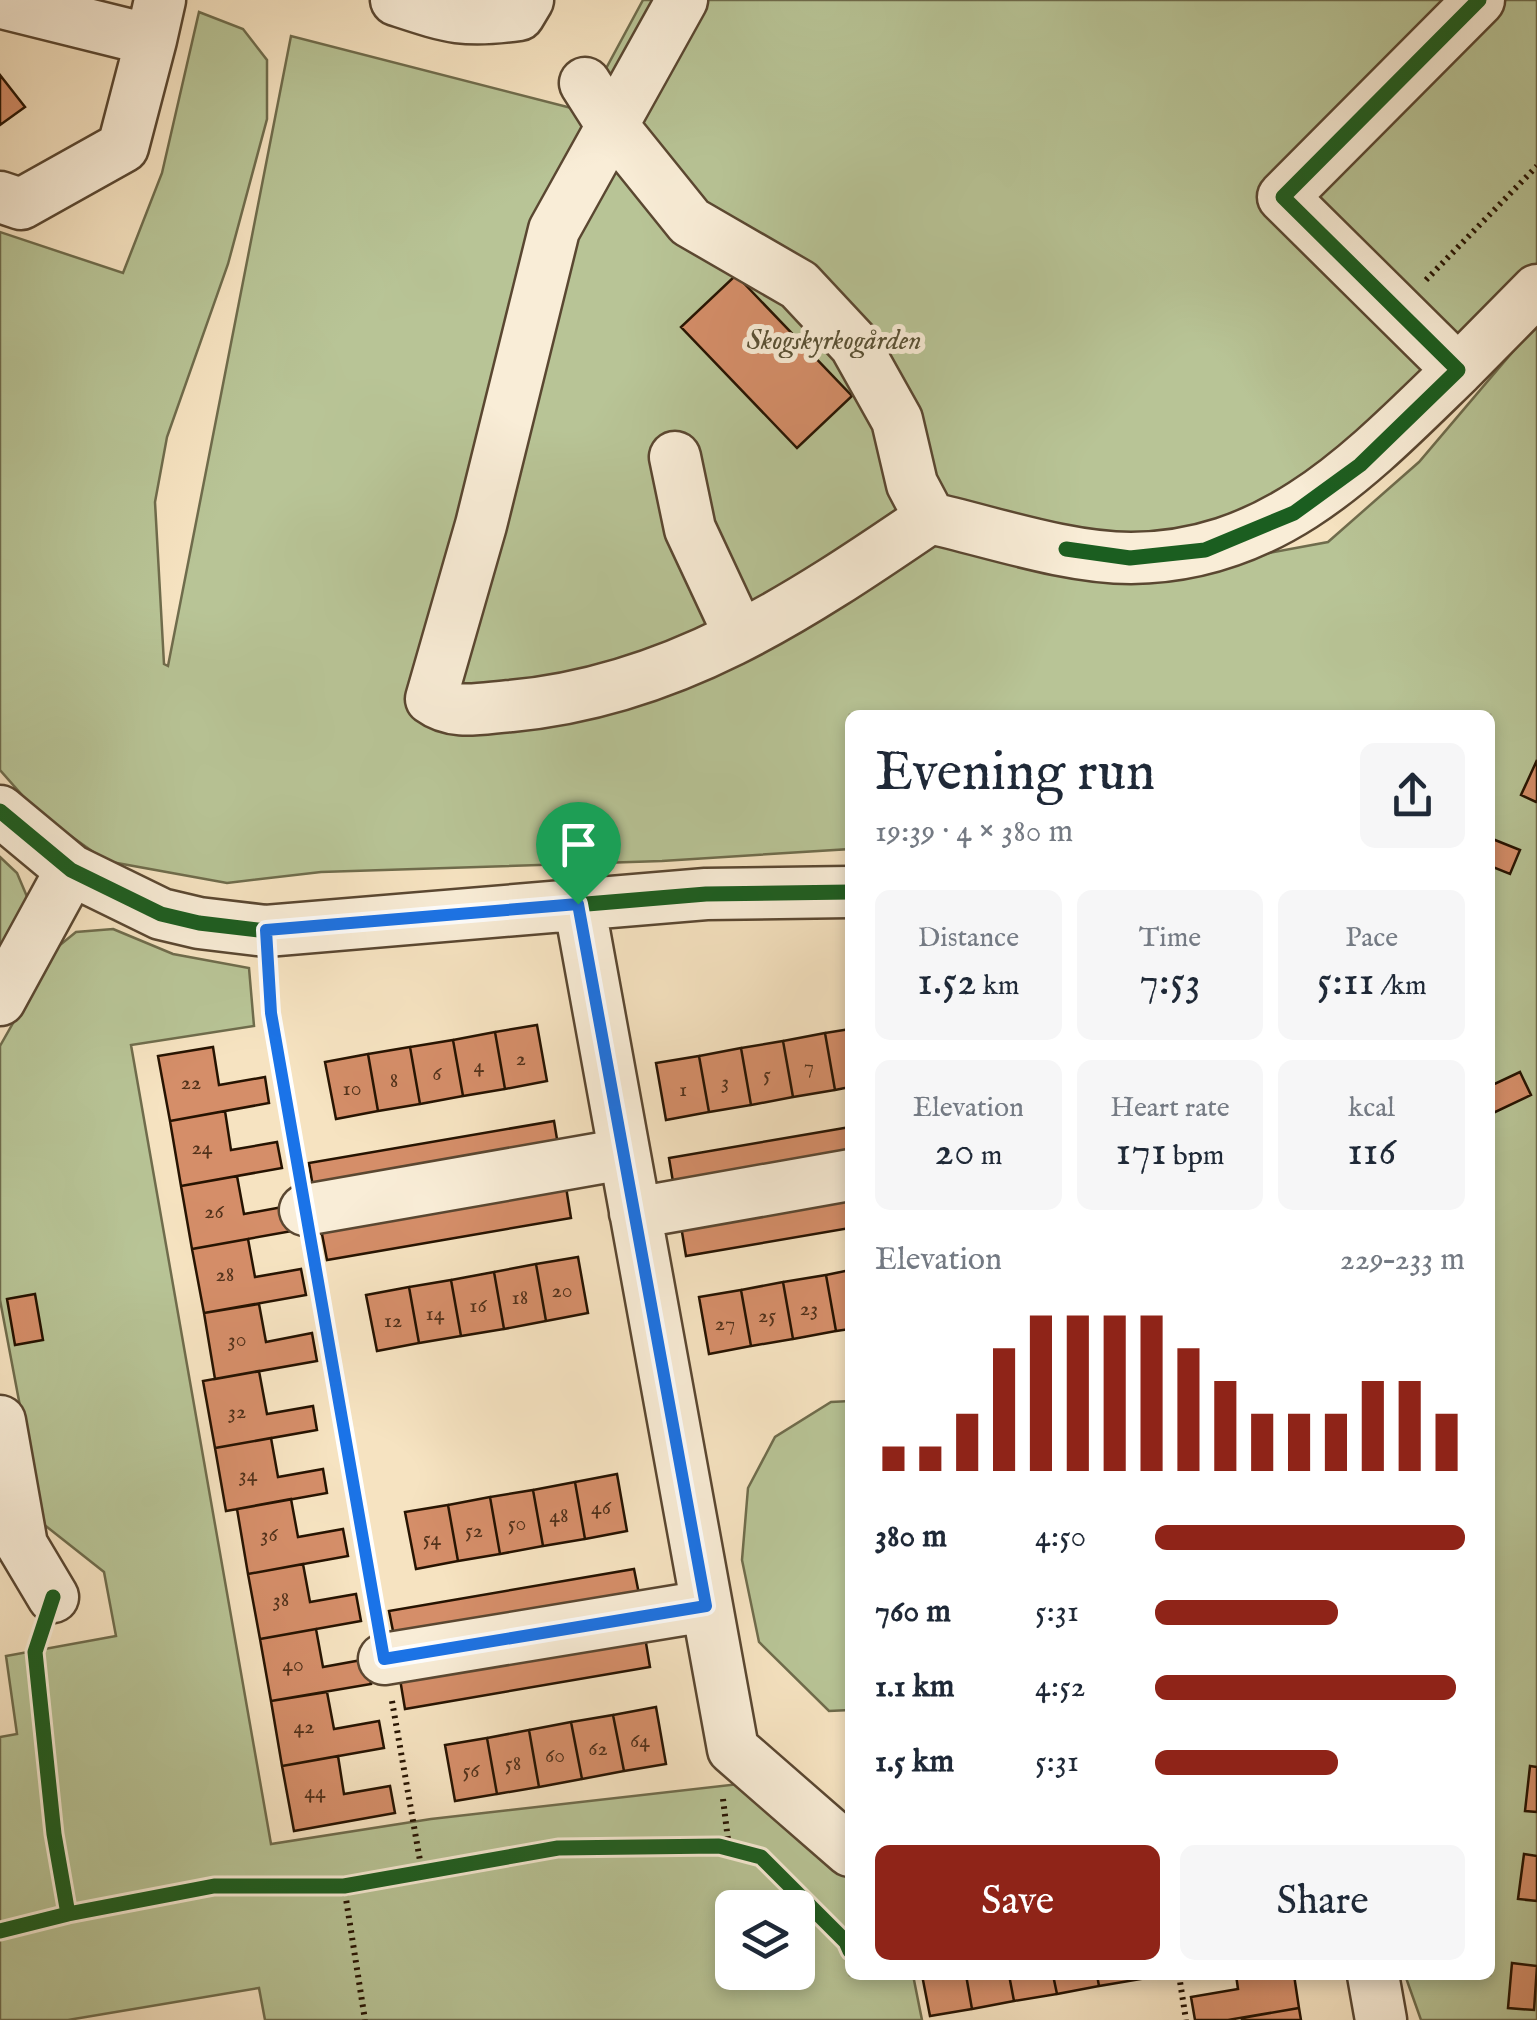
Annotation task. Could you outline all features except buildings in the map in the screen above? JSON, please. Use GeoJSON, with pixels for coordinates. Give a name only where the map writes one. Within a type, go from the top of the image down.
{"type":"FeatureCollection","features":[{"type":"Feature","properties":{"kind":"street"},"geometry":{"type":"LineString","coordinates":[[396,0],[452,19],[483,20],[519,15],[528,0]]}},
{"type":"Feature","properties":{"kind":"street"},"geometry":{"type":"LineString","coordinates":[[682,0],[598,104],[554,230],[481,525],[430,699],[446,710],[557,702],[635,683],[740,636],[817,595],[930,518],[1066,550],[1130,558],[1205,550],[1294,513],[1360,466],[1537,290]]}},
{"type":"Feature","properties":{"kind":"street"},"geometry":{"type":"LineString","coordinates":[[1458,370],[1283,197],[1479,0]]}},
{"type":"Feature","properties":{"kind":"street"},"geometry":{"type":"LineString","coordinates":[[0,197],[21,204],[123,147],[156,20],[2,3]]}},
{"type":"Feature","properties":{"kind":"street"},"geometry":{"type":"LineString","coordinates":[[598,104],[690,222],[798,286],[855,345],[897,420],[912,484],[930,518]]}},
{"type":"Feature","properties":{"kind":"street"},"geometry":{"type":"LineString","coordinates":[[675,457],[690,528],[740,636]]}},
{"type":"Feature","properties":{"kind":"street"},"geometry":{"type":"LineString","coordinates":[[0,811],[72,870],[161,914],[199,923],[266,930],[706,894],[845,892]]}},
{"type":"Feature","properties":{"kind":"street"},"geometry":{"type":"LineString","coordinates":[[0,1000],[72,870]]}},
{"type":"Feature","properties":{"kind":"street"},"geometry":{"type":"LineString","coordinates":[[578,904],[732,1749],[845,1847]]}},
{"type":"Feature","properties":{"kind":"street"},"geometry":{"type":"LineString","coordinates":[[305,1210],[624,1154]]}},
{"type":"Feature","properties":{"kind":"street"},"geometry":{"type":"LineString","coordinates":[[635,1214],[845,1175]]}},
{"type":"Feature","properties":{"kind":"street"},"geometry":{"type":"LineString","coordinates":[[0,1421],[11,1547],[53,1597]]}},
{"type":"Feature","properties":{"kind":"street"},"geometry":{"type":"LineString","coordinates":[[384,1659],[706,1606]]}},
{"type":"Feature","properties":{"kind":"street"},"geometry":{"type":"LineString","coordinates":[[1374,1980],[1381,2020]]}},
{"type":"Feature","properties":{"kind":"path"},"geometry":{"type":"LineString","coordinates":[[1398,310],[1537,166]]}},
{"type":"Feature","properties":{"kind":"path"},"geometry":{"type":"LineString","coordinates":[[266,930],[271,1013],[422,1872]]}},
{"type":"Feature","properties":{"kind":"path"},"geometry":{"type":"LineString","coordinates":[[718,1846],[745,1852]]}},
{"type":"Feature","properties":{"kind":"path"},"geometry":{"type":"LineString","coordinates":[[403,1876],[442,1869]]}},
{"type":"Feature","properties":{"kind":"path"},"geometry":{"type":"LineString","coordinates":[[327,1886],[364,1883]]}},
{"type":"Feature","properties":{"kind":"path"},"geometry":{"type":"LineString","coordinates":[[344,1886],[365,2020]]}},
{"type":"Feature","properties":{"kind":"path"},"geometry":{"type":"LineString","coordinates":[[1180,1980],[1186,2020]]}},
{"type":"Feature","properties":{"kind":"green space","name":"Skogskyrkogården"},"geometry":{"type":"Polygon","coordinates":[[[643,0],[1537,0],[1537,268],[1215,563],[1328,542],[1419,462],[1537,323],[1537,2020],[1421,2020],[1407,1980],[1495,1980],[1495,710],[845,710],[845,849],[662,861],[321,872],[227,883],[106,861],[37,812],[0,770],[0,232],[123,273],[162,173],[199,12],[243,29],[267,60],[267,119],[228,264],[167,437],[155,502],[164,664],[168,666],[291,36],[583,111],[643,0]]]}},
{"type":"Feature","properties":{"kind":"green space"},"geometry":{"type":"Polygon","coordinates":[[[0,857],[17,873],[28,899],[0,959],[0,857]]]}},
{"type":"Feature","properties":{"kind":"green space"},"geometry":{"type":"Polygon","coordinates":[[[113,929],[173,954],[249,968],[254,1026],[131,1045],[271,1844],[431,1819],[739,1784],[845,1875],[845,1980],[914,1980],[922,2020],[265,2020],[259,1988],[68,2020],[0,2020],[0,1737],[17,1734],[6,1656],[116,1636],[104,1572],[42,1523],[0,1300],[0,1046],[55,949],[76,932],[113,929]]]}},
{"type":"Feature","properties":{"kind":"green space"},"geometry":{"type":"Polygon","coordinates":[[[845,1401],[845,1710],[829,1711],[759,1642],[742,1560],[748,1488],[775,1437],[831,1402],[845,1401]]]}},
{"type":"Feature","properties":{"kind":"cycle path"},"geometry":{"type":"LineString","coordinates":[[1066,549],[1130,558],[1205,550],[1294,513],[1360,465],[1458,370],[1283,197],[1479,0]]}},
{"type":"Feature","properties":{"kind":"cycle path"},"geometry":{"type":"LineString","coordinates":[[0,811],[71,870],[161,914],[266,931],[706,894],[845,892]]}},
{"type":"Feature","properties":{"kind":"cycle path"},"geometry":{"type":"LineString","coordinates":[[0,1931],[68,1914],[54,1834],[35,1652],[53,1597]]}},
{"type":"Feature","properties":{"kind":"cycle path"},"geometry":{"type":"LineString","coordinates":[[68,1914],[214,1886],[344,1886],[558,1848],[719,1846],[761,1857],[845,1941]]}},
{"type":"Feature","properties":{"kind":"route"},"geometry":{"type":"LineString","coordinates":[[578,904],[706,1606],[384,1659],[271,1013],[266,930],[578,904]]}}]}
